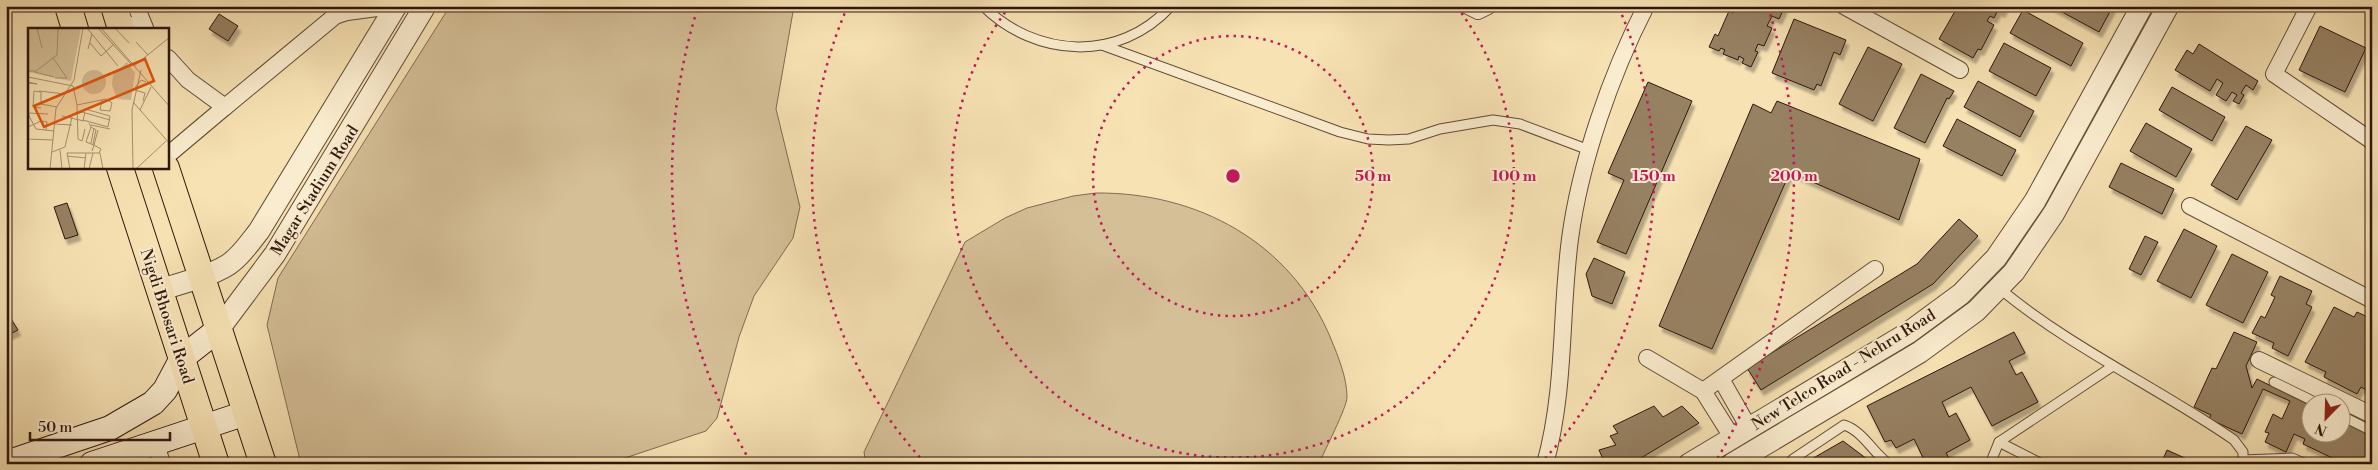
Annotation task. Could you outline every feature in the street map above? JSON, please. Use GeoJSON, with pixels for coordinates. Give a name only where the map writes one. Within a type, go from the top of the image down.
{"type":"FeatureCollection","features":[{"type":"Feature","properties":{"kind":"main road"},"geometry":{"type":"LineString","coordinates":[[68,6],[75,28]]}},
{"type":"Feature","properties":{"kind":"main road","name":"Nigdi Bhosari Road"},"geometry":{"type":"LineString","coordinates":[[120,169],[216,464]]}},
{"type":"Feature","properties":{"kind":"main road"},"geometry":{"type":"LineString","coordinates":[[166,169],[263,464]]}},
{"type":"Feature","properties":{"kind":"main road","name":"Magar Stadium Road"},"geometry":{"type":"LineString","coordinates":[[182,358],[219,329]]}},
{"type":"Feature","properties":{"kind":"main road"},"geometry":{"type":"LineString","coordinates":[[6,463],[110,428],[133,416],[153,404],[165,390],[182,358]]}},
{"type":"Feature","properties":{"kind":"main road"},"geometry":{"type":"LineString","coordinates":[[92,464],[159,454],[204,426],[246,413]]}},
{"type":"Feature","properties":{"kind":"street"},"geometry":{"type":"LineString","coordinates":[[169,154],[335,16],[347,12],[392,6]]}},
{"type":"Feature","properties":{"kind":"street","name":"Magar Stadium Road"},"geometry":{"type":"LineString","coordinates":[[160,290],[202,276],[232,263],[259,231],[396,6]]}},
{"type":"Feature","properties":{"kind":"street","name":"Magar Stadium Road"},"geometry":{"type":"LineString","coordinates":[[219,329],[275,254],[426,6]]}},
{"type":"Feature","properties":{"kind":"street"},"geometry":{"type":"LineString","coordinates":[[1468,6],[1478,11],[1488,6]]}},
{"type":"Feature","properties":{"kind":"street"},"geometry":{"type":"LineString","coordinates":[[1545,464],[1556,412],[1562,367],[1570,238],[1582,176],[1609,94],[1646,6]]}},
{"type":"Feature","properties":{"kind":"street"},"geometry":{"type":"LineString","coordinates":[[1844,6],[1960,70]]}},
{"type":"Feature","properties":{"kind":"street","name":"New Telco Road - Nehru Road"},"geometry":{"type":"LineString","coordinates":[[1689,464],[1908,333],[1961,294],[1996,258],[2035,201],[2142,6]]}},
{"type":"Feature","properties":{"kind":"street","name":"New Telco Road - Nehru Road"},"geometry":{"type":"LineString","coordinates":[[1737,463],[1920,352],[1976,311],[1999,288],[2014,272],[2054,213],[2168,6]]}},
{"type":"Feature","properties":{"kind":"street"},"geometry":{"type":"LineString","coordinates":[[2309,6],[2274,74],[2372,142]]}},
{"type":"Feature","properties":{"kind":"street"},"geometry":{"type":"LineString","coordinates":[[123,16],[145,28]]}},
{"type":"Feature","properties":{"kind":"street"},"geometry":{"type":"LineString","coordinates":[[169,59],[188,80],[225,108]]}},
{"type":"Feature","properties":{"kind":"street"},"geometry":{"type":"LineString","coordinates":[[2190,206],[2372,300]]}},
{"type":"Feature","properties":{"kind":"street"},"geometry":{"type":"LineString","coordinates":[[1703,391],[1875,269]]}},
{"type":"Feature","properties":{"kind":"street"},"geometry":{"type":"LineString","coordinates":[[1982,272],[1999,288]]}},
{"type":"Feature","properties":{"kind":"street"},"geometry":{"type":"LineString","coordinates":[[1647,358],[1703,391],[1736,436]]}},
{"type":"Feature","properties":{"kind":"street"},"geometry":{"type":"LineString","coordinates":[[2259,360],[2372,415]]}},
{"type":"Feature","properties":{"kind":"street"},"geometry":{"type":"LineString","coordinates":[[1721,378],[1736,436],[1737,463]]}},
{"type":"Feature","properties":{"kind":"lane"},"geometry":{"type":"LineString","coordinates":[[983,6],[1014,30],[1034,40],[1057,46],[1080,47],[1102,45],[1125,38],[1145,28],[1171,6]]}},
{"type":"Feature","properties":{"kind":"lane"},"geometry":{"type":"LineString","coordinates":[[1102,45],[1340,132],[1368,139],[1409,138],[1440,129],[1493,120],[1520,124],[1589,150]]}},
{"type":"Feature","properties":{"kind":"lane"},"geometry":{"type":"LineString","coordinates":[[1999,288],[2021,306],[2080,347],[2234,440],[2243,452],[2243,462],[2292,458],[2306,464]]}},
{"type":"Feature","properties":{"kind":"lane"},"geometry":{"type":"LineString","coordinates":[[1990,464],[1998,442],[2113,366]]}},
{"type":"Feature","properties":{"kind":"lane"},"geometry":{"type":"LineString","coordinates":[[2274,382],[2300,395]]}},
{"type":"Feature","properties":{"kind":"lane"},"geometry":{"type":"LineString","coordinates":[[2350,420],[2372,431]]}},
{"type":"Feature","properties":{"kind":"lane"},"geometry":{"type":"LineString","coordinates":[[1790,464],[1793,459],[1844,425],[1853,428],[1879,457],[1889,464]]}},
{"type":"Feature","properties":{"kind":"lane"},"geometry":{"type":"LineString","coordinates":[[1998,442],[2042,464]]}},
{"type":"Feature","properties":{"kind":"shaded area"},"geometry":{"type":"Polygon","coordinates":[[[450,6],[794,6],[776,109],[800,207],[793,238],[754,296],[739,337],[717,418],[706,431],[607,464],[301,464],[267,325],[278,278],[450,6]]]}},
{"type":"Feature","properties":{"kind":"shaded area"},"geometry":{"type":"Polygon","coordinates":[[[1096,193],[1133,195],[1170,202],[1204,213],[1236,229],[1266,250],[1292,275],[1314,305],[1331,339],[1342,367],[1347,390],[1346,403],[1319,464],[866,464],[864,452],[965,242],[1005,218],[1027,208],[1073,196],[1096,193]]]}},
{"type":"Feature","properties":{"kind":"building"},"geometry":{"type":"Polygon","coordinates":[[[1736,6],[1785,6],[1779,19],[1772,16],[1767,26],[1772,28],[1764,46],[1758,44],[1755,51],[1758,52],[1751,67],[1742,63],[1744,59],[1739,56],[1738,60],[1723,54],[1725,50],[1721,48],[1719,51],[1709,47],[1715,34],[1718,36],[1729,11],[1733,13],[1736,6]]]}},
{"type":"Feature","properties":{"kind":"building"},"geometry":{"type":"Polygon","coordinates":[[[1958,6],[2005,6],[2002,12],[1998,10],[1994,18],[1990,16],[1987,21],[1994,25],[1981,50],[1978,49],[1973,58],[1939,39],[1958,6]]]}},
{"type":"Feature","properties":{"kind":"building"},"geometry":{"type":"Polygon","coordinates":[[[2051,6],[2113,6],[2099,32],[2051,6]]]}},
{"type":"Feature","properties":{"kind":"building"},"geometry":{"type":"Polygon","coordinates":[[[2023,10],[2083,43],[2071,66],[2010,33],[2023,10]]]}},
{"type":"Feature","properties":{"kind":"building"},"geometry":{"type":"Polygon","coordinates":[[[219,14],[238,26],[228,41],[209,29],[219,14]]]}},
{"type":"Feature","properties":{"kind":"building"},"geometry":{"type":"Polygon","coordinates":[[[1794,19],[1846,40],[1840,55],[1834,52],[1821,86],[1817,84],[1814,90],[1772,73],[1794,19]]]}},
{"type":"Feature","properties":{"kind":"building"},"geometry":{"type":"Polygon","coordinates":[[[2320,26],[2366,48],[2345,92],[2299,70],[2320,26]]]}},
{"type":"Feature","properties":{"kind":"building"},"geometry":{"type":"Polygon","coordinates":[[[2004,43],[2051,68],[2036,96],[1989,71],[2004,43]]]}},
{"type":"Feature","properties":{"kind":"building"},"geometry":{"type":"Polygon","coordinates":[[[2199,44],[2258,81],[2253,90],[2246,85],[2241,93],[2244,95],[2239,104],[2233,101],[2237,95],[2232,92],[2226,101],[2216,95],[2223,83],[2217,79],[2210,91],[2175,70],[2187,50],[2193,54],[2199,44]]]}},
{"type":"Feature","properties":{"kind":"building"},"geometry":{"type":"Polygon","coordinates":[[[1868,47],[1902,64],[1873,121],[1839,104],[1868,47]]]}},
{"type":"Feature","properties":{"kind":"building"},"geometry":{"type":"Polygon","coordinates":[[[1921,74],[1954,91],[1949,99],[1947,98],[1925,143],[1894,128],[1921,74]]]}},
{"type":"Feature","properties":{"kind":"building"},"geometry":{"type":"Polygon","coordinates":[[[1978,81],[2034,111],[2020,137],[1964,107],[1978,81]]]}},
{"type":"Feature","properties":{"kind":"building"},"geometry":{"type":"Polygon","coordinates":[[[1648,82],[1692,101],[1626,254],[1597,242],[1624,180],[1608,173],[1648,82]]]}},
{"type":"Feature","properties":{"kind":"building"},"geometry":{"type":"Polygon","coordinates":[[[2172,87],[2225,117],[2212,141],[2159,110],[2172,87]]]}},
{"type":"Feature","properties":{"kind":"building"},"geometry":{"type":"Polygon","coordinates":[[[1777,101],[1920,159],[1899,220],[1790,172],[1712,349],[1659,326],[1753,104],[1771,113],[1777,101]]]}},
{"type":"Feature","properties":{"kind":"building"},"geometry":{"type":"Polygon","coordinates":[[[1957,119],[2016,150],[2002,176],[1943,146],[1957,119]]]}},
{"type":"Feature","properties":{"kind":"building"},"geometry":{"type":"Polygon","coordinates":[[[2146,123],[2192,149],[2176,177],[2130,151],[2146,123]]]}},
{"type":"Feature","properties":{"kind":"building"},"geometry":{"type":"Polygon","coordinates":[[[2246,126],[2272,140],[2237,200],[2211,185],[2246,126]]]}},
{"type":"Feature","properties":{"kind":"building"},"geometry":{"type":"Polygon","coordinates":[[[2121,163],[2174,189],[2162,214],[2109,187],[2121,163]]]}},
{"type":"Feature","properties":{"kind":"building"},"geometry":{"type":"Polygon","coordinates":[[[67,203],[78,235],[65,239],[54,207],[67,203]]]}},
{"type":"Feature","properties":{"kind":"building"},"geometry":{"type":"Polygon","coordinates":[[[1959,219],[1978,236],[1933,284],[1761,390],[1747,368],[1917,264],[1959,219]]]}},
{"type":"Feature","properties":{"kind":"building"},"geometry":{"type":"Polygon","coordinates":[[[2184,229],[2217,246],[2191,298],[2157,281],[2184,229]]]}},
{"type":"Feature","properties":{"kind":"building"},"geometry":{"type":"Polygon","coordinates":[[[2145,236],[2158,242],[2141,275],[2129,269],[2145,236]]]}},
{"type":"Feature","properties":{"kind":"building"},"geometry":{"type":"Polygon","coordinates":[[[2232,254],[2268,272],[2243,323],[2206,305],[2232,254]]]}},
{"type":"Feature","properties":{"kind":"building"},"geometry":{"type":"Polygon","coordinates":[[[1594,258],[1625,272],[1612,304],[1592,296],[1586,274],[1594,258]]]}},
{"type":"Feature","properties":{"kind":"building"},"geometry":{"type":"Polygon","coordinates":[[[2280,276],[2312,291],[2306,304],[2312,307],[2288,356],[2272,348],[2274,343],[2252,333],[2261,316],[2265,318],[2275,297],[2271,295],[2280,276]]]}},
{"type":"Feature","properties":{"kind":"building"},"geometry":{"type":"Polygon","coordinates":[[[2334,307],[2354,317],[2357,312],[2372,319],[2372,393],[2361,387],[2357,394],[2324,377],[2326,372],[2305,362],[2334,307]]]}},
{"type":"Feature","properties":{"kind":"building"},"geometry":{"type":"Polygon","coordinates":[[[6,311],[18,330],[6,336],[6,311]]]}},
{"type":"Feature","properties":{"kind":"building"},"geometry":{"type":"Polygon","coordinates":[[[2014,332],[2025,353],[2009,361],[2016,375],[2022,372],[2038,402],[1992,426],[1971,387],[1942,402],[1949,417],[1956,413],[1970,440],[1946,453],[1949,458],[1938,464],[1926,464],[1914,439],[1896,448],[1891,440],[1885,442],[1867,406],[2014,332]]]}},
{"type":"Feature","properties":{"kind":"building"},"geometry":{"type":"Polygon","coordinates":[[[2234,332],[2257,342],[2246,366],[2252,388],[2257,379],[2300,400],[2300,437],[2294,434],[2286,452],[2265,442],[2269,433],[2265,432],[2273,414],[2282,419],[2290,401],[2263,389],[2242,434],[2209,419],[2211,415],[2194,407],[2212,368],[2216,369],[2234,332]]]}},
{"type":"Feature","properties":{"kind":"building"},"geometry":{"type":"Polygon","coordinates":[[[1654,406],[1663,417],[1682,406],[1699,423],[1631,464],[1595,464],[1603,459],[1599,450],[1616,445],[1610,436],[1618,433],[1613,426],[1654,406]]]}},
{"type":"Feature","properties":{"kind":"building"},"geometry":{"type":"Polygon","coordinates":[[[2350,425],[2372,435],[2372,464],[2345,464],[2303,444],[2304,442],[2350,442],[2350,425]]]}},
{"type":"Feature","properties":{"kind":"building"},"geometry":{"type":"Polygon","coordinates":[[[1843,441],[1867,459],[1862,461],[1863,464],[1803,464],[1843,441]]]}},
{"type":"Feature","properties":{"kind":"building"},"geometry":{"type":"Polygon","coordinates":[[[2167,450],[2198,464],[2161,464],[2167,450]]]}}]}
